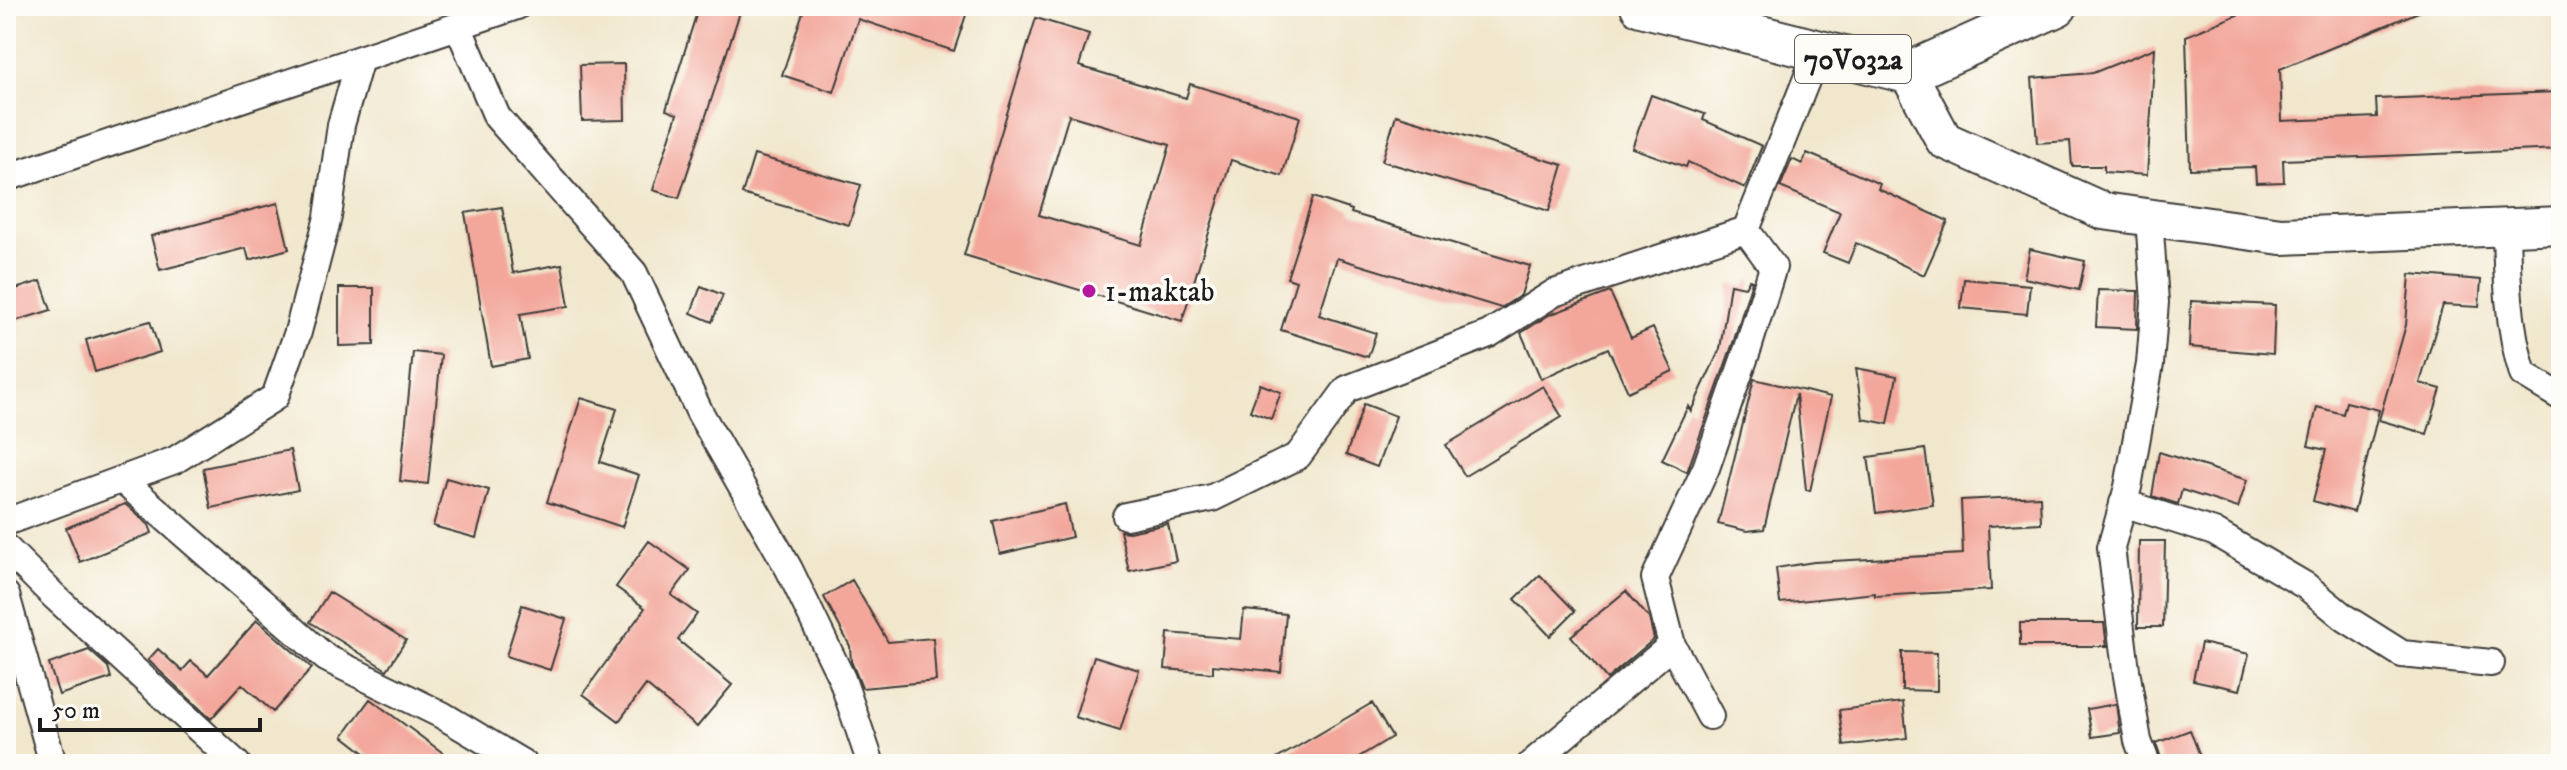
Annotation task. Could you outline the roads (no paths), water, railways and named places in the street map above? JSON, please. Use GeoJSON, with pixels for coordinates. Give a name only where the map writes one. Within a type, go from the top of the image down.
{"type":"FeatureCollection","features":[{"type":"Feature","properties":{"kind":"main road","name":"70V032a"},"geometry":{"type":"LineString","coordinates":[[1641,6],[1730,17],[1818,51],[1908,73],[2057,6]]}},
{"type":"Feature","properties":{"kind":"street"},"geometry":{"type":"LineString","coordinates":[[6,178],[517,6]]}},
{"type":"Feature","properties":{"kind":"street"},"geometry":{"type":"LineString","coordinates":[[458,26],[497,117],[634,273],[700,413],[789,569],[842,679],[871,764]]}},
{"type":"Feature","properties":{"kind":"street"},"geometry":{"type":"LineString","coordinates":[[1126,516],[1212,498],[1298,456],[1347,389],[1489,334],[1554,293],[1746,230],[1818,51]]}},
{"type":"Feature","properties":{"kind":"street"},"geometry":{"type":"LineString","coordinates":[[6,522],[175,460],[275,397],[298,332],[328,217],[341,125],[360,59]]}},
{"type":"Feature","properties":{"kind":"street"},"geometry":{"type":"LineString","coordinates":[[1908,73],[1944,140],[2103,211],[2281,236],[2561,225]]}},
{"type":"Feature","properties":{"kind":"street"},"geometry":{"type":"LineString","coordinates":[[2147,764],[2138,741],[2126,670],[2111,547],[2123,503],[2152,349],[2155,302],[2149,217]]}},
{"type":"Feature","properties":{"kind":"street"},"geometry":{"type":"LineString","coordinates":[[2506,227],[2507,294],[2515,347],[2523,374],[2561,397]]}},
{"type":"Feature","properties":{"kind":"street"},"geometry":{"type":"LineString","coordinates":[[1710,716],[1672,645],[1655,578],[1706,468],[1773,267],[1746,230]]}},
{"type":"Feature","properties":{"kind":"street"},"geometry":{"type":"LineString","coordinates":[[122,480],[326,658],[442,715],[524,764]]}},
{"type":"Feature","properties":{"kind":"street"},"geometry":{"type":"LineString","coordinates":[[2123,503],[2214,532],[2306,586],[2345,618],[2402,654],[2491,663]]}},
{"type":"Feature","properties":{"kind":"street"},"geometry":{"type":"LineString","coordinates":[[6,548],[237,764]]}},
{"type":"Feature","properties":{"kind":"street"},"geometry":{"type":"LineString","coordinates":[[6,595],[53,764]]}},
{"type":"Feature","properties":{"kind":"street"},"geometry":{"type":"LineString","coordinates":[[1531,764],[1672,645]]}},
{"type":"Feature","properties":{"kind":"place","name":"1-maktab"},"geometry":{"type":"Point","coordinates":[1089,291]}}]}
